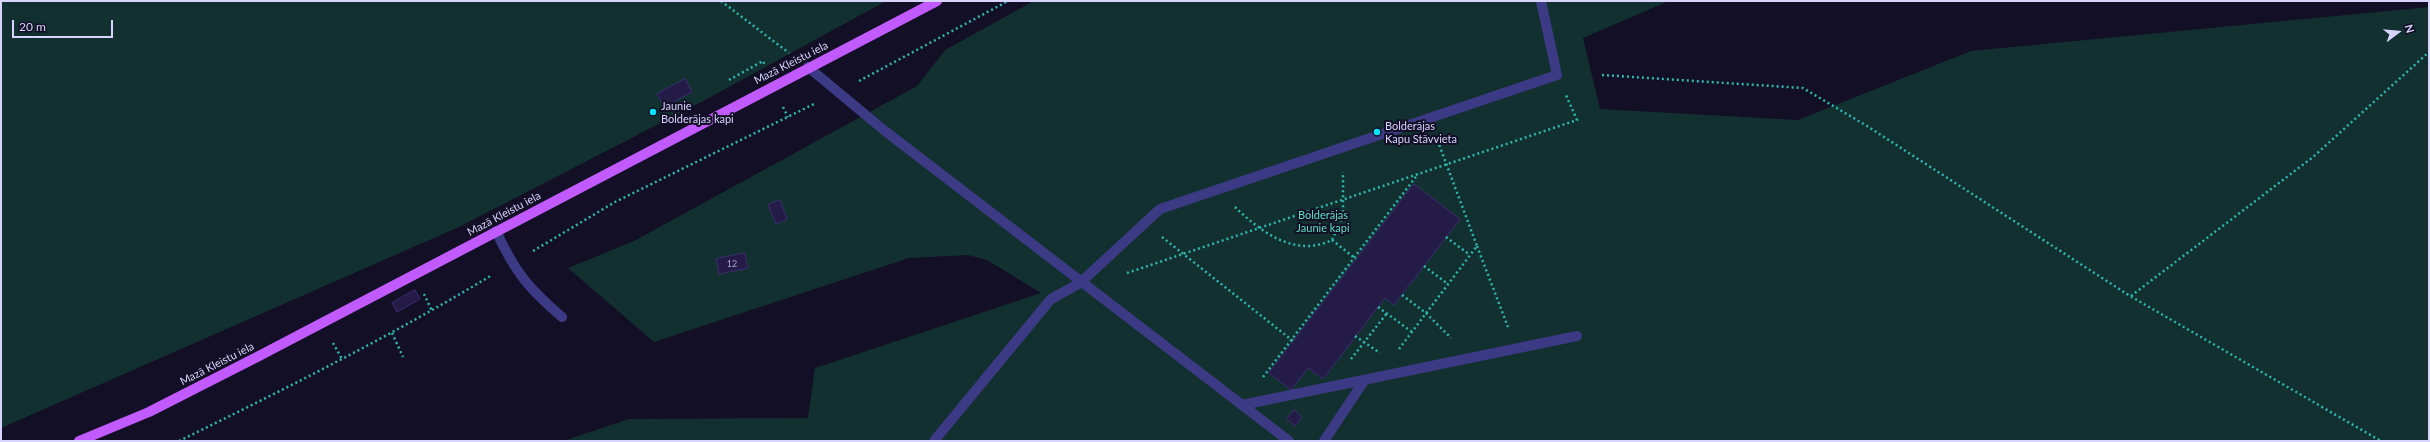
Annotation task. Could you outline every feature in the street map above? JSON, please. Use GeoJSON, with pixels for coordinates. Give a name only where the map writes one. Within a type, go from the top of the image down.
{"type":"FeatureCollection","features":[{"type":"Feature","properties":{"kind":"main road","name":"Mazā Kleistu iela"},"geometry":{"type":"LineString","coordinates":[[79,441],[149,412],[937,1]]}},
{"type":"Feature","properties":{"kind":"lane"},"geometry":{"type":"LineString","coordinates":[[934,441],[1051,300],[1080,283],[1160,208],[1558,75],[1541,1]]}},
{"type":"Feature","properties":{"kind":"lane"},"geometry":{"type":"LineString","coordinates":[[808,67],[1080,283],[1119,310],[1289,441]]}},
{"type":"Feature","properties":{"kind":"lane"},"geometry":{"type":"LineString","coordinates":[[496,232],[511,263],[532,292],[562,317]]}},
{"type":"Feature","properties":{"kind":"lane"},"geometry":{"type":"LineString","coordinates":[[1242,405],[1577,336]]}},
{"type":"Feature","properties":{"kind":"lane"},"geometry":{"type":"LineString","coordinates":[[1324,441],[1364,381]]}},
{"type":"Feature","properties":{"kind":"path"},"geometry":{"type":"LineString","coordinates":[[721,1],[808,67]]}},
{"type":"Feature","properties":{"kind":"path"},"geometry":{"type":"LineString","coordinates":[[179,441],[295,384],[392,333],[432,311],[615,202],[838,92],[1008,1]]}},
{"type":"Feature","properties":{"kind":"path"},"geometry":{"type":"LineString","coordinates":[[2130,296],[2313,157],[2429,52]]}},
{"type":"Feature","properties":{"kind":"path"},"geometry":{"type":"LineString","coordinates":[[1123,274],[1182,252],[1577,120],[1558,75]]}},
{"type":"Feature","properties":{"kind":"path"},"geometry":{"type":"LineString","coordinates":[[1602,76],[1803,88],[1867,126],[2130,296],[2381,441]]}},
{"type":"Feature","properties":{"kind":"path"},"geometry":{"type":"LineString","coordinates":[[1430,118],[1516,349]]}},
{"type":"Feature","properties":{"kind":"path"},"geometry":{"type":"LineString","coordinates":[[1216,190],[1257,228],[1278,240],[1294,245],[1321,245],[1332,240],[1342,216],[1344,198],[1342,147]]}},
{"type":"Feature","properties":{"kind":"path"},"geometry":{"type":"LineString","coordinates":[[1242,405],[1355,259],[1418,174]]}},
{"type":"Feature","properties":{"kind":"path"},"geometry":{"type":"LineString","coordinates":[[1144,223],[1292,340]]}},
{"type":"Feature","properties":{"kind":"path"},"geometry":{"type":"LineString","coordinates":[[1446,237],[1470,255]]}},
{"type":"Feature","properties":{"kind":"path"},"geometry":{"type":"LineString","coordinates":[[1332,240],[1355,259]]}},
{"type":"Feature","properties":{"kind":"path"},"geometry":{"type":"LineString","coordinates":[[1378,378],[1477,246]]}},
{"type":"Feature","properties":{"kind":"path"},"geometry":{"type":"LineString","coordinates":[[1424,266],[1448,284]]}},
{"type":"Feature","properties":{"kind":"path"},"geometry":{"type":"LineString","coordinates":[[423,292],[432,311]]}},
{"type":"Feature","properties":{"kind":"path"},"geometry":{"type":"LineString","coordinates":[[1402,295],[1426,313],[1471,359]]}},
{"type":"Feature","properties":{"kind":"path"},"geometry":{"type":"LineString","coordinates":[[1378,307],[1412,332]]}},
{"type":"Feature","properties":{"kind":"path"},"geometry":{"type":"LineString","coordinates":[[1346,365],[1387,313]]}},
{"type":"Feature","properties":{"kind":"path"},"geometry":{"type":"LineString","coordinates":[[392,333],[403,357]]}},
{"type":"Feature","properties":{"kind":"path"},"geometry":{"type":"LineString","coordinates":[[1355,336],[1390,361]]}},
{"type":"Feature","properties":{"kind":"path"},"geometry":{"type":"LineString","coordinates":[[331,339],[342,359]]}},
{"type":"Feature","properties":{"kind":"green space"},"geometry":{"type":"Polygon","coordinates":[[[1,1],[886,1],[707,99],[459,227],[1,428],[1,1]]]}},
{"type":"Feature","properties":{"kind":"green space","name":"Bolderājas Jaunie kapi"},"geometry":{"type":"Polygon","coordinates":[[[1034,1],[1669,1],[1583,38],[1600,109],[1798,120],[1971,51],[2429,7],[2429,441],[563,441],[629,419],[808,418],[815,368],[1041,293],[987,260],[968,255],[909,258],[654,342],[568,268],[634,241],[917,86],[945,50],[1034,1]]]}},
{"type":"Feature","properties":{"kind":"building"},"geometry":{"type":"Polygon","coordinates":[[[685,79],[692,92],[664,107],[657,94],[685,79]]]}},
{"type":"Feature","properties":{"kind":"building"},"geometry":{"type":"Polygon","coordinates":[[[1414,184],[1460,219],[1394,305],[1385,298],[1323,379],[1308,368],[1291,390],[1269,373],[1414,184]]]}},
{"type":"Feature","properties":{"kind":"building"},"geometry":{"type":"Polygon","coordinates":[[[780,200],[787,219],[776,224],[768,205],[780,200]]]}},
{"type":"Feature","properties":{"kind":"building"},"geometry":{"type":"Polygon","coordinates":[[[745,253],[748,268],[719,274],[716,259],[745,253]]]}},
{"type":"Feature","properties":{"kind":"building"},"geometry":{"type":"Polygon","coordinates":[[[415,290],[420,299],[397,312],[392,303],[415,290]]]}},
{"type":"Feature","properties":{"kind":"building"},"geometry":{"type":"Polygon","coordinates":[[[1294,410],[1302,417],[1295,426],[1287,419],[1294,410]]]}},
{"type":"Feature","properties":{"kind":"place","name":"Jaunie Bolderājas kapi"},"geometry":{"type":"Point","coordinates":[653,112]}},
{"type":"Feature","properties":{"kind":"place","name":"Bolderājas Kapu Stāvvieta"},"geometry":{"type":"Point","coordinates":[1377,132]}}]}
